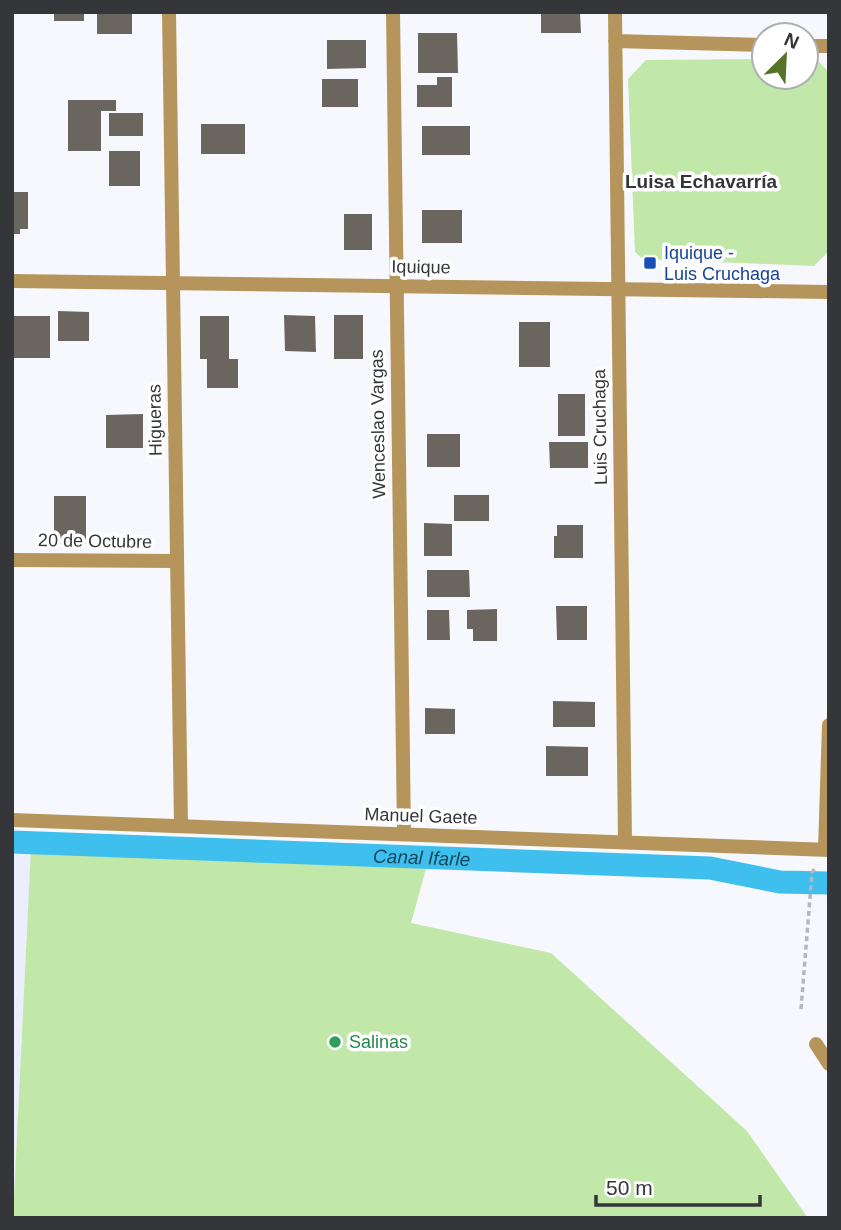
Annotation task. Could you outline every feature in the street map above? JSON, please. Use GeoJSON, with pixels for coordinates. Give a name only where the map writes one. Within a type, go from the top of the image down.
{"type":"FeatureCollection","features":[{"type":"Feature","properties":{"kind":"street","name":"Higueras"},"geometry":{"type":"LineString","coordinates":[[169,12],[181,827]]}},
{"type":"Feature","properties":{"kind":"street","name":"Wenceslao Vargas"},"geometry":{"type":"LineString","coordinates":[[393,12],[404,834]]}},
{"type":"Feature","properties":{"kind":"street","name":"Luis Cruchaga"},"geometry":{"type":"LineString","coordinates":[[615,12],[625,842]]}},
{"type":"Feature","properties":{"kind":"street"},"geometry":{"type":"LineString","coordinates":[[615,41],[750,45]]}},
{"type":"Feature","properties":{"kind":"street","name":"Iquique"},"geometry":{"type":"LineString","coordinates":[[12,281],[829,292]]}},
{"type":"Feature","properties":{"kind":"street","name":"20 de Octubre"},"geometry":{"type":"LineString","coordinates":[[12,559],[177,561]]}},
{"type":"Feature","properties":{"kind":"street"},"geometry":{"type":"LineString","coordinates":[[827,850],[829,725]]}},
{"type":"Feature","properties":{"kind":"street","name":"Manuel Gaete"},"geometry":{"type":"LineString","coordinates":[[12,820],[827,850]]}},
{"type":"Feature","properties":{"kind":"street"},"geometry":{"type":"LineString","coordinates":[[816,1045],[829,1064]]}},
{"type":"Feature","properties":{"kind":"path"},"geometry":{"type":"LineString","coordinates":[[801,1009],[812,873]]}},
{"type":"Feature","properties":{"kind":"shaded area"},"geometry":{"type":"Polygon","coordinates":[[[12,846],[31,847],[13,1218],[12,1218],[12,846]]]}},
{"type":"Feature","properties":{"kind":"green space"},"geometry":{"type":"Polygon","coordinates":[[[750,59],[750,91],[820,91],[820,63],[829,72],[827,253],[814,266],[643,259],[635,252],[628,79],[646,60],[750,59]]]}},
{"type":"Feature","properties":{"kind":"green space","name":"Salinas"},"geometry":{"type":"Polygon","coordinates":[[[31,847],[429,858],[411,923],[551,953],[747,1131],[808,1218],[13,1218],[31,847]]]}},
{"type":"Feature","properties":{"kind":"water"},"geometry":{"type":"Polygon","coordinates":[[[780,874],[829,875],[829,889],[780,889],[780,874]]]}},
{"type":"Feature","properties":{"kind":"building"},"geometry":{"type":"Polygon","coordinates":[[[54,12],[84,12],[84,21],[54,21],[54,12]]]}},
{"type":"Feature","properties":{"kind":"building"},"geometry":{"type":"Polygon","coordinates":[[[97,12],[132,12],[132,34],[97,34],[97,12]]]}},
{"type":"Feature","properties":{"kind":"building"},"geometry":{"type":"Polygon","coordinates":[[[541,12],[580,12],[581,33],[541,33],[541,12]]]}},
{"type":"Feature","properties":{"kind":"building"},"geometry":{"type":"Polygon","coordinates":[[[418,33],[457,33],[458,73],[418,73],[418,33]]]}},
{"type":"Feature","properties":{"kind":"building"},"geometry":{"type":"Polygon","coordinates":[[[327,40],[366,40],[366,68],[327,69],[327,40]]]}},
{"type":"Feature","properties":{"kind":"building"},"geometry":{"type":"Polygon","coordinates":[[[437,77],[452,77],[452,107],[417,107],[417,85],[437,85],[437,77]]]}},
{"type":"Feature","properties":{"kind":"building"},"geometry":{"type":"Polygon","coordinates":[[[322,79],[358,79],[358,107],[322,107],[322,79]]]}},
{"type":"Feature","properties":{"kind":"building"},"geometry":{"type":"Polygon","coordinates":[[[68,100],[116,100],[116,111],[101,111],[101,151],[68,151],[68,100]]]}},
{"type":"Feature","properties":{"kind":"building"},"geometry":{"type":"Polygon","coordinates":[[[109,113],[143,113],[143,136],[109,136],[109,113]]]}},
{"type":"Feature","properties":{"kind":"building"},"geometry":{"type":"Polygon","coordinates":[[[201,124],[245,124],[245,154],[201,154],[201,124]]]}},
{"type":"Feature","properties":{"kind":"building"},"geometry":{"type":"Polygon","coordinates":[[[422,126],[470,126],[470,155],[422,155],[422,126]]]}},
{"type":"Feature","properties":{"kind":"building"},"geometry":{"type":"Polygon","coordinates":[[[109,151],[140,151],[140,186],[109,186],[109,151]]]}},
{"type":"Feature","properties":{"kind":"building"},"geometry":{"type":"Polygon","coordinates":[[[12,192],[28,192],[28,229],[20,229],[20,234],[12,234],[12,192]]]}},
{"type":"Feature","properties":{"kind":"building"},"geometry":{"type":"Polygon","coordinates":[[[422,210],[462,210],[462,243],[422,243],[422,210]]]}},
{"type":"Feature","properties":{"kind":"building"},"geometry":{"type":"Polygon","coordinates":[[[344,214],[372,214],[372,250],[344,250],[344,214]]]}},
{"type":"Feature","properties":{"kind":"building"},"geometry":{"type":"Polygon","coordinates":[[[58,311],[89,312],[89,341],[58,341],[58,311]]]}},
{"type":"Feature","properties":{"kind":"building"},"geometry":{"type":"Polygon","coordinates":[[[284,315],[315,316],[316,352],[285,351],[284,315]]]}},
{"type":"Feature","properties":{"kind":"building"},"geometry":{"type":"Polygon","coordinates":[[[334,315],[363,315],[363,359],[334,359],[334,315]]]}},
{"type":"Feature","properties":{"kind":"building"},"geometry":{"type":"Polygon","coordinates":[[[12,316],[50,316],[50,358],[12,358],[12,316]]]}},
{"type":"Feature","properties":{"kind":"building"},"geometry":{"type":"Polygon","coordinates":[[[200,316],[229,316],[229,359],[238,359],[238,388],[207,388],[207,359],[200,359],[200,316]]]}},
{"type":"Feature","properties":{"kind":"building"},"geometry":{"type":"Polygon","coordinates":[[[519,322],[550,322],[550,367],[519,367],[519,322]]]}},
{"type":"Feature","properties":{"kind":"building"},"geometry":{"type":"Polygon","coordinates":[[[558,394],[585,394],[585,436],[558,436],[558,394]]]}},
{"type":"Feature","properties":{"kind":"building"},"geometry":{"type":"Polygon","coordinates":[[[143,414],[143,448],[106,448],[106,415],[143,414]]]}},
{"type":"Feature","properties":{"kind":"building"},"geometry":{"type":"Polygon","coordinates":[[[427,434],[460,434],[460,467],[427,467],[427,434]]]}},
{"type":"Feature","properties":{"kind":"building"},"geometry":{"type":"Polygon","coordinates":[[[549,442],[588,442],[588,468],[550,468],[549,442]]]}},
{"type":"Feature","properties":{"kind":"building"},"geometry":{"type":"Polygon","coordinates":[[[454,495],[489,495],[489,521],[454,521],[454,495]]]}},
{"type":"Feature","properties":{"kind":"building"},"geometry":{"type":"Polygon","coordinates":[[[54,496],[86,496],[86,544],[54,544],[54,496]]]}},
{"type":"Feature","properties":{"kind":"building"},"geometry":{"type":"Polygon","coordinates":[[[424,523],[452,524],[452,556],[424,556],[424,523]]]}},
{"type":"Feature","properties":{"kind":"building"},"geometry":{"type":"Polygon","coordinates":[[[557,525],[583,525],[583,558],[554,558],[557,525]]]}},
{"type":"Feature","properties":{"kind":"building"},"geometry":{"type":"Polygon","coordinates":[[[427,570],[469,570],[470,597],[427,597],[427,570]]]}},
{"type":"Feature","properties":{"kind":"building"},"geometry":{"type":"Polygon","coordinates":[[[556,606],[587,606],[587,640],[557,640],[556,606]]]}},
{"type":"Feature","properties":{"kind":"building"},"geometry":{"type":"Polygon","coordinates":[[[497,609],[497,641],[473,641],[473,629],[467,629],[467,610],[497,609]]]}},
{"type":"Feature","properties":{"kind":"building"},"geometry":{"type":"Polygon","coordinates":[[[427,610],[449,610],[450,640],[427,640],[427,610]]]}},
{"type":"Feature","properties":{"kind":"building"},"geometry":{"type":"Polygon","coordinates":[[[553,701],[595,702],[595,727],[553,727],[553,701]]]}},
{"type":"Feature","properties":{"kind":"building"},"geometry":{"type":"Polygon","coordinates":[[[425,708],[455,709],[455,734],[425,734],[425,708]]]}},
{"type":"Feature","properties":{"kind":"building"},"geometry":{"type":"Polygon","coordinates":[[[546,746],[588,747],[588,776],[546,776],[546,746]]]}},
{"type":"Feature","properties":{"kind":"waterway","name":"Canal Ifarle"},"geometry":{"type":"LineString","coordinates":[[12,842],[710,868],[780,882],[829,883]]}},
{"type":"Feature","properties":{"kind":"place","name":"Iquique - Luis Cruchaga"},"geometry":{"type":"Point","coordinates":[650,263]}},
{"type":"Feature","properties":{"kind":"place","name":"Salinas"},"geometry":{"type":"Point","coordinates":[335,1042]}},
{"type":"Feature","properties":{"kind":"district","name":"Luisa Echavarría"},"geometry":{"type":"Point","coordinates":[701,181]}}]}
